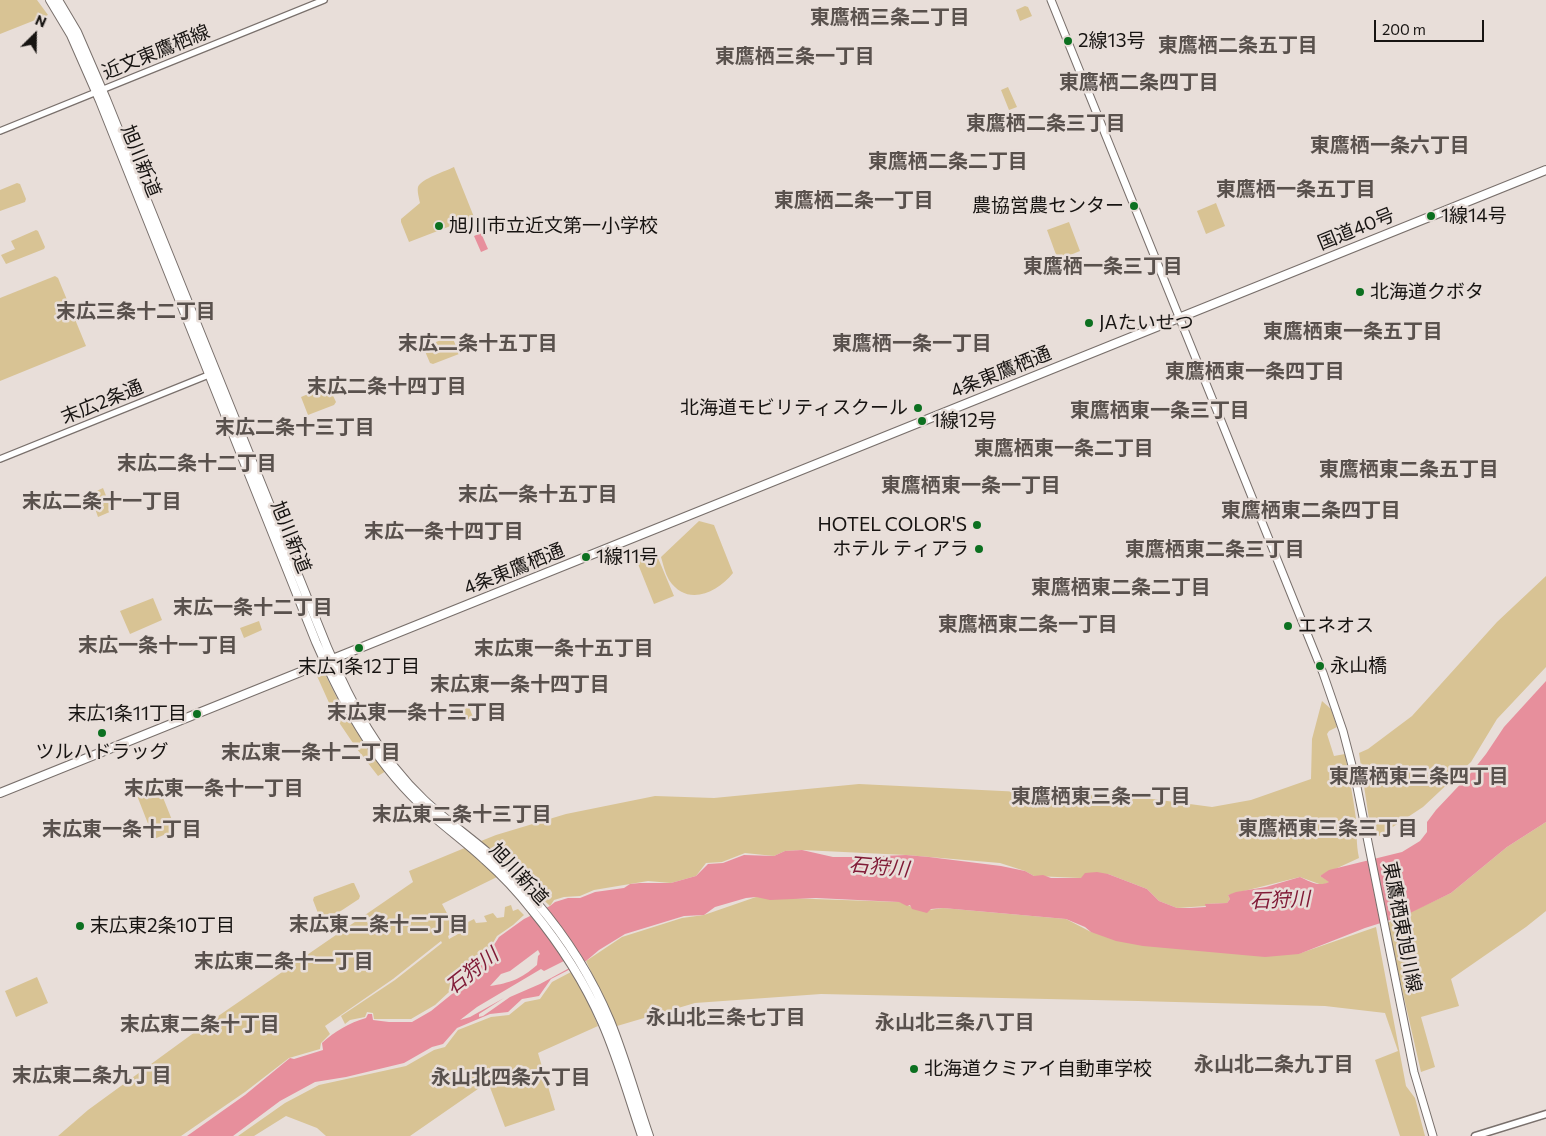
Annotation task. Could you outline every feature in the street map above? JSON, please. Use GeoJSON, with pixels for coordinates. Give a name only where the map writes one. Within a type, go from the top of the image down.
{"type":"FeatureCollection","features":[{"type":"Feature","properties":{"kind":"highway","name":"旭川新道"},"geometry":{"type":"LineString","coordinates":[[50,0],[71,35],[99,91]]}},
{"type":"Feature","properties":{"kind":"highway","name":"旭川新道"},"geometry":{"type":"LineString","coordinates":[[58,0],[77,32],[212,374],[328,661],[353,718],[392,774],[425,809],[491,861],[551,934],[604,1016],[648,1136]]}},
{"type":"Feature","properties":{"kind":"highway","name":"国道40号"},"geometry":{"type":"LineString","coordinates":[[1179,318],[1546,170]]}},
{"type":"Feature","properties":{"kind":"highway","name":"4条東鷹栖通"},"geometry":{"type":"LineString","coordinates":[[0,794],[1179,318]]}},
{"type":"Feature","properties":{"kind":"highway","name":"旭川新道"},"geometry":{"type":"LineString","coordinates":[[610,1032],[642,1136]]}},
{"type":"Feature","properties":{"kind":"main road","name":"東鷹栖東旭川線"},"geometry":{"type":"LineString","coordinates":[[1051,0],[1321,669],[1343,731],[1353,766],[1414,1072],[1433,1136]]}},
{"type":"Feature","properties":{"kind":"main road"},"geometry":{"type":"LineString","coordinates":[[1475,1136],[1546,1114]]}},
{"type":"Feature","properties":{"kind":"street","name":"近文東鷹栖線"},"geometry":{"type":"LineString","coordinates":[[0,131],[324,0]]}},
{"type":"Feature","properties":{"kind":"street","name":"末広2条通"},"geometry":{"type":"LineString","coordinates":[[0,459],[212,374]]}},
{"type":"Feature","properties":{"kind":"shaded area"},"geometry":{"type":"Polygon","coordinates":[[[0,0],[37,0],[48,15],[0,34],[0,0]]]}},
{"type":"Feature","properties":{"kind":"shaded area"},"geometry":{"type":"Polygon","coordinates":[[[1025,6],[1028,7],[1032,16],[1020,21],[1016,10],[1025,6]]]}},
{"type":"Feature","properties":{"kind":"shaded area"},"geometry":{"type":"Polygon","coordinates":[[[1008,87],[1017,107],[1009,110],[1001,90],[1008,87]]]}},
{"type":"Feature","properties":{"kind":"shaded area"},"geometry":{"type":"Polygon","coordinates":[[[454,167],[474,217],[409,242],[401,219],[420,203],[418,187],[429,178],[454,167]]]}},
{"type":"Feature","properties":{"kind":"shaded area"},"geometry":{"type":"Polygon","coordinates":[[[17,183],[20,184],[26,199],[25,202],[0,211],[0,190],[17,183]]]}},
{"type":"Feature","properties":{"kind":"shaded area"},"geometry":{"type":"Polygon","coordinates":[[[1216,203],[1225,226],[1206,234],[1197,211],[1216,203]]]}},
{"type":"Feature","properties":{"kind":"shaded area"},"geometry":{"type":"Polygon","coordinates":[[[1069,222],[1080,251],[1058,260],[1047,230],[1069,222]]]}},
{"type":"Feature","properties":{"kind":"shaded area"},"geometry":{"type":"Polygon","coordinates":[[[36,230],[45,247],[44,249],[6,264],[1,255],[15,249],[11,241],[36,230]]]}},
{"type":"Feature","properties":{"kind":"shaded area"},"geometry":{"type":"Polygon","coordinates":[[[55,276],[58,278],[86,346],[0,381],[0,298],[55,276]]]}},
{"type":"Feature","properties":{"kind":"shaded area"},"geometry":{"type":"Polygon","coordinates":[[[452,336],[459,354],[433,364],[430,363],[424,349],[425,346],[452,336]]]}},
{"type":"Feature","properties":{"kind":"shaded area"},"geometry":{"type":"Polygon","coordinates":[[[327,386],[336,402],[334,405],[308,415],[301,397],[327,386]]]}},
{"type":"Feature","properties":{"kind":"shaded area"},"geometry":{"type":"Polygon","coordinates":[[[103,488],[112,511],[98,517],[90,494],[103,488]]]}},
{"type":"Feature","properties":{"kind":"shaded area"},"geometry":{"type":"Polygon","coordinates":[[[699,521],[714,525],[733,573],[719,586],[710,591],[693,595],[684,593],[676,588],[669,580],[661,557],[699,521]]]}},
{"type":"Feature","properties":{"kind":"shaded area"},"geometry":{"type":"Polygon","coordinates":[[[653,546],[674,596],[654,604],[634,554],[653,546]]]}},
{"type":"Feature","properties":{"kind":"shaded area"},"geometry":{"type":"Polygon","coordinates":[[[1546,576],[1546,667],[1497,719],[1471,762],[1423,807],[1376,838],[1375,829],[1369,819],[1359,753],[1368,749],[1412,716],[1497,622],[1546,576]]]}},
{"type":"Feature","properties":{"kind":"shaded area"},"geometry":{"type":"Polygon","coordinates":[[[153,598],[162,620],[130,634],[120,611],[153,598]]]}},
{"type":"Feature","properties":{"kind":"shaded area"},"geometry":{"type":"Polygon","coordinates":[[[259,621],[262,630],[244,638],[240,628],[259,621]]]}},
{"type":"Feature","properties":{"kind":"shaded area"},"geometry":{"type":"Polygon","coordinates":[[[321,672],[325,674],[338,700],[338,703],[332,706],[317,676],[321,672]]]}},
{"type":"Feature","properties":{"kind":"shaded area"},"geometry":{"type":"Polygon","coordinates":[[[1322,701],[1331,709],[1337,727],[1327,734],[1334,756],[1345,754],[1356,819],[1359,858],[1320,876],[1330,882],[1322,885],[1300,877],[1228,895],[1230,899],[1227,903],[1177,908],[1159,901],[1147,889],[1108,874],[1081,878],[1034,876],[1000,863],[906,855],[802,850],[785,851],[774,856],[745,853],[722,862],[706,863],[696,876],[671,883],[648,881],[594,890],[580,896],[554,900],[550,906],[481,841],[566,814],[655,796],[714,798],[859,784],[1145,798],[1212,807],[1251,800],[1311,779],[1312,739],[1322,701]]]}},
{"type":"Feature","properties":{"kind":"shaded area"},"geometry":{"type":"Polygon","coordinates":[[[467,702],[473,717],[464,721],[458,705],[467,702]]]}},
{"type":"Feature","properties":{"kind":"shaded area"},"geometry":{"type":"Polygon","coordinates":[[[344,710],[362,740],[386,771],[378,776],[357,749],[334,715],[335,711],[344,710]]]}},
{"type":"Feature","properties":{"kind":"shaded area"},"geometry":{"type":"Polygon","coordinates":[[[158,785],[176,830],[154,839],[136,793],[158,785]]]}},
{"type":"Feature","properties":{"kind":"shaded area"},"geometry":{"type":"Polygon","coordinates":[[[1546,822],[1546,911],[1451,979],[1459,1006],[1421,1017],[1435,1067],[1421,1072],[1387,923],[1451,893],[1507,847],[1546,822]]]}},
{"type":"Feature","properties":{"kind":"shaded area"},"geometry":{"type":"Polygon","coordinates":[[[467,847],[497,877],[442,904],[456,930],[448,936],[449,939],[467,929],[466,923],[474,919],[476,923],[487,922],[484,916],[493,913],[497,918],[504,917],[505,907],[511,905],[513,911],[518,909],[524,915],[497,936],[491,946],[462,980],[435,1005],[411,1019],[374,1019],[373,1013],[367,1012],[365,1017],[350,1020],[345,1024],[341,1016],[395,980],[442,943],[441,941],[393,979],[325,1026],[330,1034],[321,1043],[320,1049],[289,1058],[245,1092],[181,1136],[58,1136],[88,1110],[195,1032],[413,882],[409,871],[467,847]]]}},
{"type":"Feature","properties":{"kind":"shaded area"},"geometry":{"type":"Polygon","coordinates":[[[354,883],[360,896],[359,899],[324,922],[321,921],[313,900],[314,897],[354,883]]]}},
{"type":"Feature","properties":{"kind":"shaded area"},"geometry":{"type":"Polygon","coordinates":[[[756,897],[900,902],[922,911],[943,908],[1066,919],[1091,932],[1298,954],[1376,927],[1406,1086],[1415,1098],[1425,1136],[1400,1136],[1375,1060],[1398,1051],[1385,1013],[1325,1006],[821,994],[695,1003],[617,1026],[586,961],[622,937],[682,918],[704,915],[756,897]]]}},
{"type":"Feature","properties":{"kind":"shaded area"},"geometry":{"type":"Polygon","coordinates":[[[571,972],[586,997],[598,1026],[538,1053],[555,1110],[505,1127],[488,1082],[410,1136],[326,1136],[317,1128],[286,1116],[254,1136],[238,1136],[285,1103],[319,1085],[406,1066],[434,1050],[445,1047],[458,1030],[491,1017],[509,1015],[525,1002],[540,999],[552,982],[571,972]]]}},
{"type":"Feature","properties":{"kind":"shaded area"},"geometry":{"type":"Polygon","coordinates":[[[37,977],[48,1003],[16,1017],[5,991],[37,977]]]}},
{"type":"Feature","properties":{"kind":"water"},"geometry":{"type":"Polygon","coordinates":[[[481,233],[488,249],[481,252],[474,236],[481,233]]]}},
{"type":"Feature","properties":{"kind":"water","name":"石狩川"},"geometry":{"type":"Polygon","coordinates":[[[1546,681],[1546,822],[1507,847],[1451,893],[1406,915],[1365,928],[1299,954],[1265,957],[1143,946],[1116,941],[1091,932],[1085,927],[1066,919],[943,908],[931,909],[927,913],[912,909],[910,905],[907,906],[899,902],[816,898],[770,900],[756,897],[746,898],[715,907],[704,915],[684,916],[625,934],[599,950],[586,961],[551,979],[539,996],[522,999],[508,1012],[490,1014],[457,1028],[443,1044],[432,1047],[404,1063],[346,1077],[315,1082],[280,1101],[233,1136],[187,1136],[245,1095],[290,1058],[294,1059],[323,1050],[322,1043],[337,1031],[366,1018],[368,1014],[372,1014],[373,1020],[412,1022],[431,1011],[452,994],[492,948],[499,937],[524,919],[555,902],[568,898],[580,898],[595,892],[624,888],[630,884],[671,883],[696,876],[708,864],[723,863],[744,855],[774,856],[785,851],[802,850],[833,857],[906,855],[929,857],[1001,866],[1025,871],[1034,876],[1043,875],[1051,878],[1081,878],[1085,873],[1097,872],[1108,874],[1147,889],[1159,901],[1177,908],[1206,907],[1205,904],[1227,903],[1230,899],[1228,895],[1236,892],[1266,887],[1300,877],[1307,881],[1322,884],[1329,882],[1320,876],[1329,870],[1402,852],[1420,841],[1427,832],[1427,822],[1470,774],[1504,727],[1546,681]],[[538,950],[510,971],[501,974],[490,986],[515,980],[526,974],[537,965],[540,954],[538,950]],[[570,958],[544,971],[541,969],[477,1007],[460,1020],[470,1017],[504,998],[479,1014],[479,1017],[483,1016],[510,997],[540,984],[575,965],[575,961],[570,958]]]}},
{"type":"Feature","properties":{"kind":"place","name":"2線13号"},"geometry":{"type":"Point","coordinates":[1068,41]}},
{"type":"Feature","properties":{"kind":"place","name":"農協営農センター"},"geometry":{"type":"Point","coordinates":[1134,206]}},
{"type":"Feature","properties":{"kind":"place","name":"1線14号"},"geometry":{"type":"Point","coordinates":[1431,216]}},
{"type":"Feature","properties":{"kind":"place","name":"旭川市立近文第一小学校"},"geometry":{"type":"Point","coordinates":[439,226]}},
{"type":"Feature","properties":{"kind":"place","name":"北海道クボタ"},"geometry":{"type":"Point","coordinates":[1360,292]}},
{"type":"Feature","properties":{"kind":"place","name":"JAたいせつ"},"geometry":{"type":"Point","coordinates":[1089,323]}},
{"type":"Feature","properties":{"kind":"place","name":"北海道モビリティスクール"},"geometry":{"type":"Point","coordinates":[918,408]}},
{"type":"Feature","properties":{"kind":"place","name":"1線12号"},"geometry":{"type":"Point","coordinates":[922,421]}},
{"type":"Feature","properties":{"kind":"place","name":"HOTEL COLOR'S"},"geometry":{"type":"Point","coordinates":[977,525]}},
{"type":"Feature","properties":{"kind":"place","name":"ホテル ティアラ"},"geometry":{"type":"Point","coordinates":[979,549]}},
{"type":"Feature","properties":{"kind":"place","name":"1線11号"},"geometry":{"type":"Point","coordinates":[586,557]}},
{"type":"Feature","properties":{"kind":"place","name":"エネオス"},"geometry":{"type":"Point","coordinates":[1288,626]}},
{"type":"Feature","properties":{"kind":"place","name":"末広1条12丁目"},"geometry":{"type":"Point","coordinates":[359,648]}},
{"type":"Feature","properties":{"kind":"place","name":"永山橋"},"geometry":{"type":"Point","coordinates":[1320,666]}},
{"type":"Feature","properties":{"kind":"place","name":"末広1条11丁目"},"geometry":{"type":"Point","coordinates":[197,714]}},
{"type":"Feature","properties":{"kind":"place","name":"ツルハドラッグ"},"geometry":{"type":"Point","coordinates":[102,733]}},
{"type":"Feature","properties":{"kind":"place","name":"末広東2条10丁目"},"geometry":{"type":"Point","coordinates":[80,926]}},
{"type":"Feature","properties":{"kind":"place","name":"北海道クミアイ自動車学校"},"geometry":{"type":"Point","coordinates":[914,1069]}},
{"type":"Feature","properties":{"kind":"district","name":"東鷹栖三条二丁目"},"geometry":{"type":"Point","coordinates":[890,17]}},
{"type":"Feature","properties":{"kind":"district","name":"東鷹栖二条五丁目"},"geometry":{"type":"Point","coordinates":[1238,45]}},
{"type":"Feature","properties":{"kind":"district","name":"東鷹栖三条一丁目"},"geometry":{"type":"Point","coordinates":[795,56]}},
{"type":"Feature","properties":{"kind":"district","name":"東鷹栖二条四丁目"},"geometry":{"type":"Point","coordinates":[1139,82]}},
{"type":"Feature","properties":{"kind":"district","name":"東鷹栖二条三丁目"},"geometry":{"type":"Point","coordinates":[1046,123]}},
{"type":"Feature","properties":{"kind":"district","name":"東鷹栖一条六丁目"},"geometry":{"type":"Point","coordinates":[1390,145]}},
{"type":"Feature","properties":{"kind":"district","name":"東鷹栖二条二丁目"},"geometry":{"type":"Point","coordinates":[948,161]}},
{"type":"Feature","properties":{"kind":"district","name":"東鷹栖一条五丁目"},"geometry":{"type":"Point","coordinates":[1296,189]}},
{"type":"Feature","properties":{"kind":"district","name":"東鷹栖二条一丁目"},"geometry":{"type":"Point","coordinates":[854,200]}},
{"type":"Feature","properties":{"kind":"district","name":"東鷹栖一条三丁目"},"geometry":{"type":"Point","coordinates":[1103,266]}},
{"type":"Feature","properties":{"kind":"district","name":"末広三条十二丁目"},"geometry":{"type":"Point","coordinates":[136,311]}},
{"type":"Feature","properties":{"kind":"district","name":"東鷹栖東一条五丁目"},"geometry":{"type":"Point","coordinates":[1353,331]}},
{"type":"Feature","properties":{"kind":"district","name":"末広二条十五丁目"},"geometry":{"type":"Point","coordinates":[478,343]}},
{"type":"Feature","properties":{"kind":"district","name":"東鷹栖一条一丁目"},"geometry":{"type":"Point","coordinates":[912,343]}},
{"type":"Feature","properties":{"kind":"district","name":"東鷹栖東一条四丁目"},"geometry":{"type":"Point","coordinates":[1255,371]}},
{"type":"Feature","properties":{"kind":"district","name":"末広二条十四丁目"},"geometry":{"type":"Point","coordinates":[387,386]}},
{"type":"Feature","properties":{"kind":"district","name":"東鷹栖東一条三丁目"},"geometry":{"type":"Point","coordinates":[1160,410]}},
{"type":"Feature","properties":{"kind":"district","name":"末広二条十三丁目"},"geometry":{"type":"Point","coordinates":[295,427]}},
{"type":"Feature","properties":{"kind":"district","name":"東鷹栖東一条二丁目"},"geometry":{"type":"Point","coordinates":[1064,448]}},
{"type":"Feature","properties":{"kind":"district","name":"末広二条十二丁目"},"geometry":{"type":"Point","coordinates":[197,463]}},
{"type":"Feature","properties":{"kind":"district","name":"東鷹栖東二条五丁目"},"geometry":{"type":"Point","coordinates":[1409,469]}},
{"type":"Feature","properties":{"kind":"district","name":"東鷹栖東一条一丁目"},"geometry":{"type":"Point","coordinates":[971,485]}},
{"type":"Feature","properties":{"kind":"district","name":"末広一条十五丁目"},"geometry":{"type":"Point","coordinates":[538,494]}},
{"type":"Feature","properties":{"kind":"district","name":"末広二条十一丁目"},"geometry":{"type":"Point","coordinates":[102,501]}},
{"type":"Feature","properties":{"kind":"district","name":"東鷹栖東二条四丁目"},"geometry":{"type":"Point","coordinates":[1311,510]}},
{"type":"Feature","properties":{"kind":"district","name":"末広一条十四丁目"},"geometry":{"type":"Point","coordinates":[444,531]}},
{"type":"Feature","properties":{"kind":"district","name":"東鷹栖東二条三丁目"},"geometry":{"type":"Point","coordinates":[1215,549]}},
{"type":"Feature","properties":{"kind":"district","name":"東鷹栖東二条二丁目"},"geometry":{"type":"Point","coordinates":[1121,587]}},
{"type":"Feature","properties":{"kind":"district","name":"末広一条十二丁目"},"geometry":{"type":"Point","coordinates":[253,607]}},
{"type":"Feature","properties":{"kind":"district","name":"東鷹栖東二条一丁目"},"geometry":{"type":"Point","coordinates":[1028,624]}},
{"type":"Feature","properties":{"kind":"district","name":"末広一条十一丁目"},"geometry":{"type":"Point","coordinates":[158,645]}},
{"type":"Feature","properties":{"kind":"district","name":"末広東一条十五丁目"},"geometry":{"type":"Point","coordinates":[564,648]}},
{"type":"Feature","properties":{"kind":"district","name":"末広東一条十四丁目"},"geometry":{"type":"Point","coordinates":[520,684]}},
{"type":"Feature","properties":{"kind":"district","name":"末広東一条十三丁目"},"geometry":{"type":"Point","coordinates":[417,712]}},
{"type":"Feature","properties":{"kind":"district","name":"末広東一条十二丁目"},"geometry":{"type":"Point","coordinates":[311,752]}},
{"type":"Feature","properties":{"kind":"district","name":"東鷹栖東三条四丁目"},"geometry":{"type":"Point","coordinates":[1419,776]}},
{"type":"Feature","properties":{"kind":"district","name":"末広東一条十一丁目"},"geometry":{"type":"Point","coordinates":[214,788]}},
{"type":"Feature","properties":{"kind":"district","name":"東鷹栖東三条一丁目"},"geometry":{"type":"Point","coordinates":[1101,796]}},
{"type":"Feature","properties":{"kind":"district","name":"末広東二条十三丁目"},"geometry":{"type":"Point","coordinates":[462,814]}},
{"type":"Feature","properties":{"kind":"district","name":"東鷹栖東三条三丁目"},"geometry":{"type":"Point","coordinates":[1328,828]}},
{"type":"Feature","properties":{"kind":"district","name":"末広東一条十丁目"},"geometry":{"type":"Point","coordinates":[122,829]}},
{"type":"Feature","properties":{"kind":"district","name":"末広東二条十二丁目"},"geometry":{"type":"Point","coordinates":[379,924]}},
{"type":"Feature","properties":{"kind":"district","name":"末広東二条十一丁目"},"geometry":{"type":"Point","coordinates":[284,961]}},
{"type":"Feature","properties":{"kind":"district","name":"永山北三条七丁目"},"geometry":{"type":"Point","coordinates":[726,1017]}},
{"type":"Feature","properties":{"kind":"district","name":"永山北三条八丁目"},"geometry":{"type":"Point","coordinates":[955,1022]}},
{"type":"Feature","properties":{"kind":"district","name":"末広東二条十丁目"},"geometry":{"type":"Point","coordinates":[200,1024]}},
{"type":"Feature","properties":{"kind":"district","name":"永山北二条九丁目"},"geometry":{"type":"Point","coordinates":[1274,1064]}},
{"type":"Feature","properties":{"kind":"district","name":"末広東二条九丁目"},"geometry":{"type":"Point","coordinates":[92,1075]}},
{"type":"Feature","properties":{"kind":"district","name":"永山北四条六丁目"},"geometry":{"type":"Point","coordinates":[511,1077]}}]}
